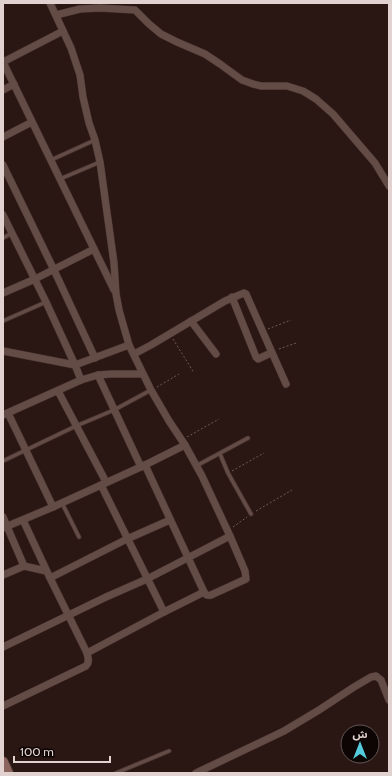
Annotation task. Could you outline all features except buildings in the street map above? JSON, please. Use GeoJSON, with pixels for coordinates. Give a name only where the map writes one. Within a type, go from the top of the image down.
{"type":"FeatureCollection","features":[{"type":"Feature","properties":{"kind":"street"},"geometry":{"type":"LineString","coordinates":[[50,3],[71,48],[80,75],[87,117],[95,140],[100,162],[114,263],[116,294],[129,344],[142,374],[196,466],[229,534],[245,571],[246,579],[208,596],[204,592],[98,375]]}},
{"type":"Feature","properties":{"kind":"street"},"geometry":{"type":"LineString","coordinates":[[56,15],[80,9],[100,8],[136,10],[161,34],[205,54],[242,80],[261,86],[287,86],[303,91],[316,99],[333,114],[375,163],[389,186]]}},
{"type":"Feature","properties":{"kind":"street"},"geometry":{"type":"LineString","coordinates":[[63,31],[3,62],[116,294]]}},
{"type":"Feature","properties":{"kind":"street"},"geometry":{"type":"LineString","coordinates":[[3,90],[14,84]]}},
{"type":"Feature","properties":{"kind":"street"},"geometry":{"type":"LineString","coordinates":[[3,137],[32,122]]}},
{"type":"Feature","properties":{"kind":"street"},"geometry":{"type":"LineString","coordinates":[[3,165],[95,358]]}},
{"type":"Feature","properties":{"kind":"street"},"geometry":{"type":"LineString","coordinates":[[3,215],[46,302],[81,380]]}},
{"type":"Feature","properties":{"kind":"street"},"geometry":{"type":"LineString","coordinates":[[3,293],[54,270],[94,249]]}},
{"type":"Feature","properties":{"kind":"street"},"geometry":{"type":"LineString","coordinates":[[134,354],[225,300],[244,293],[246,294],[286,384]]}},
{"type":"Feature","properties":{"kind":"street"},"geometry":{"type":"LineString","coordinates":[[232,297],[256,357],[260,358],[271,353]]}},
{"type":"Feature","properties":{"kind":"street"},"geometry":{"type":"LineString","coordinates":[[191,321],[216,354]]}},
{"type":"Feature","properties":{"kind":"street"},"geometry":{"type":"LineString","coordinates":[[3,344],[5,352],[75,365],[129,344]]}},
{"type":"Feature","properties":{"kind":"street"},"geometry":{"type":"LineString","coordinates":[[53,507],[26,450],[5,414],[81,380],[98,375],[142,374]]}},
{"type":"Feature","properties":{"kind":"street"},"geometry":{"type":"LineString","coordinates":[[58,391],[104,484],[127,539],[164,612]]}},
{"type":"Feature","properties":{"kind":"street"},"geometry":{"type":"LineString","coordinates":[[5,527],[143,466],[183,443]]}},
{"type":"Feature","properties":{"kind":"street"},"geometry":{"type":"LineString","coordinates":[[3,518],[5,527],[24,566]]}},
{"type":"Feature","properties":{"kind":"street"},"geometry":{"type":"LineString","coordinates":[[3,706],[86,666],[89,660],[23,520]]}},
{"type":"Feature","properties":{"kind":"street"},"geometry":{"type":"LineString","coordinates":[[3,575],[24,566],[48,574],[170,520]]}},
{"type":"Feature","properties":{"kind":"street"},"geometry":{"type":"LineString","coordinates":[[3,647],[106,597],[147,579],[229,534]]}},
{"type":"Feature","properties":{"kind":"street"},"geometry":{"type":"LineString","coordinates":[[87,653],[204,592]]}},
{"type":"Feature","properties":{"kind":"street"},"geometry":{"type":"LineString","coordinates":[[196,773],[284,731],[371,677],[376,676],[381,680],[389,700]]}},
{"type":"Feature","properties":{"kind":"street"},"geometry":{"type":"LineString","coordinates":[[3,762],[8,773]]}},
{"type":"Feature","properties":{"kind":"lane"},"geometry":{"type":"LineString","coordinates":[[51,160],[95,140]]}},
{"type":"Feature","properties":{"kind":"lane"},"geometry":{"type":"LineString","coordinates":[[60,179],[100,162]]}},
{"type":"Feature","properties":{"kind":"lane"},"geometry":{"type":"LineString","coordinates":[[3,238],[12,234]]}},
{"type":"Feature","properties":{"kind":"lane"},"geometry":{"type":"LineString","coordinates":[[3,321],[46,302]]}},
{"type":"Feature","properties":{"kind":"lane"},"geometry":{"type":"LineString","coordinates":[[3,461],[76,426],[114,410],[151,390]]}},
{"type":"Feature","properties":{"kind":"lane"},"geometry":{"type":"LineString","coordinates":[[196,466],[248,438]]}},
{"type":"Feature","properties":{"kind":"lane"},"geometry":{"type":"LineString","coordinates":[[220,454],[228,473],[251,514]]}},
{"type":"Feature","properties":{"kind":"lane"},"geometry":{"type":"LineString","coordinates":[[62,503],[79,537]]}},
{"type":"Feature","properties":{"kind":"lane"},"geometry":{"type":"LineString","coordinates":[[116,773],[169,751]]}},
{"type":"Feature","properties":{"kind":"path"},"geometry":{"type":"LineString","coordinates":[[262,332],[291,320]]}},
{"type":"Feature","properties":{"kind":"path"},"geometry":{"type":"LineString","coordinates":[[170,334],[194,373]]}},
{"type":"Feature","properties":{"kind":"path"},"geometry":{"type":"LineString","coordinates":[[271,353],[296,343]]}},
{"type":"Feature","properties":{"kind":"path"},"geometry":{"type":"LineString","coordinates":[[151,390],[179,374]]}},
{"type":"Feature","properties":{"kind":"path"},"geometry":{"type":"LineString","coordinates":[[183,443],[219,419]]}},
{"type":"Feature","properties":{"kind":"path"},"geometry":{"type":"LineString","coordinates":[[228,473],[264,453]]}},
{"type":"Feature","properties":{"kind":"path"},"geometry":{"type":"LineString","coordinates":[[229,534],[251,514],[292,490]]}}]}
